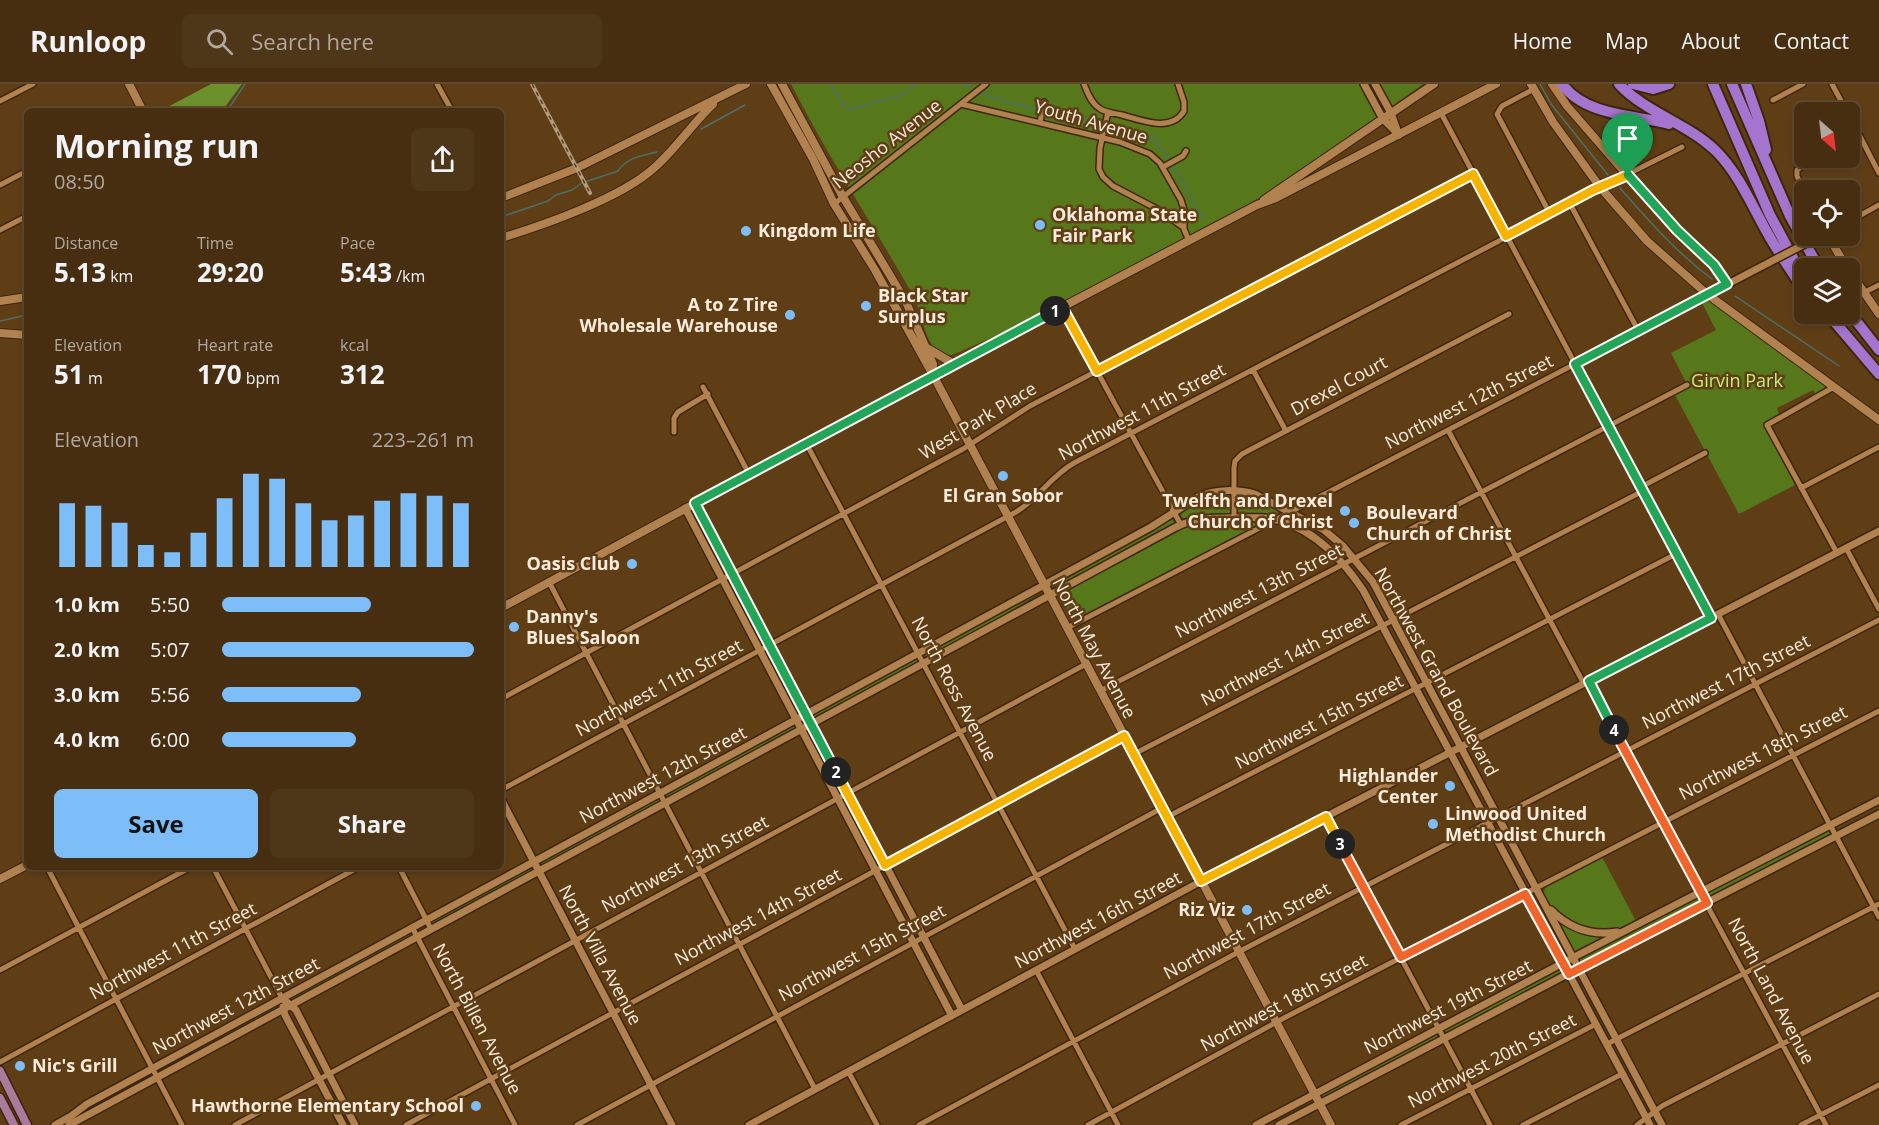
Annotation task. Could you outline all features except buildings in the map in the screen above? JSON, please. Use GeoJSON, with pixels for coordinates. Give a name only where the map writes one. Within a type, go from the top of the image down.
{"type":"FeatureCollection","features":[{"type":"Feature","properties":{"kind":"highway"},"geometry":{"type":"LineString","coordinates":[[1562,84],[1573,96],[1587,104],[1670,124],[1695,134]]}},
{"type":"Feature","properties":{"kind":"highway"},"geometry":{"type":"LineString","coordinates":[[1619,84],[1639,102],[1695,134],[1715,150],[1729,166],[1794,276]]}},
{"type":"Feature","properties":{"kind":"highway"},"geometry":{"type":"LineString","coordinates":[[1633,84],[1653,89],[1669,84]]}},
{"type":"Feature","properties":{"kind":"highway"},"geometry":{"type":"LineString","coordinates":[[1713,84],[1770,215],[1794,260]]}},
{"type":"Feature","properties":{"kind":"highway"},"geometry":{"type":"LineString","coordinates":[[1732,84],[1773,179],[1813,258]]}},
{"type":"Feature","properties":{"kind":"highway"},"geometry":{"type":"LineString","coordinates":[[1746,84],[1759,121],[1773,179]]}},
{"type":"Feature","properties":{"kind":"highway"},"geometry":{"type":"LineString","coordinates":[[1836,324],[1879,374]]}},
{"type":"Feature","properties":{"kind":"highway"},"geometry":{"type":"LineString","coordinates":[[1858,324],[1879,350]]}},
{"type":"Feature","properties":{"kind":"main road"},"geometry":{"type":"LineString","coordinates":[[129,84],[141,108]]}},
{"type":"Feature","properties":{"kind":"main road"},"geometry":{"type":"LineString","coordinates":[[504,197],[577,168],[746,84]]}},
{"type":"Feature","properties":{"kind":"main road","name":"North May Avenue"},"geometry":{"type":"LineString","coordinates":[[771,84],[834,204],[933,375],[1331,1125]]}},
{"type":"Feature","properties":{"kind":"main road","name":"North May Avenue"},"geometry":{"type":"LineString","coordinates":[[782,84],[843,196],[906,302],[933,364],[933,375]]}},
{"type":"Feature","properties":{"kind":"main road"},"geometry":{"type":"LineString","coordinates":[[504,606],[933,375],[1257,205],[1434,84]]}},
{"type":"Feature","properties":{"kind":"main road"},"geometry":{"type":"LineString","coordinates":[[1257,205],[1276,198],[1496,84]]}},
{"type":"Feature","properties":{"kind":"main road"},"geometry":{"type":"LineString","coordinates":[[1552,84],[1567,106],[1677,230],[1714,265],[1723,286]]}},
{"type":"Feature","properties":{"kind":"main road"},"geometry":{"type":"LineString","coordinates":[[1532,87],[1553,122],[1600,187],[1647,241],[1707,294],[1879,420]]}},
{"type":"Feature","properties":{"kind":"main road"},"geometry":{"type":"LineString","coordinates":[[504,237],[566,214],[637,181],[661,161],[718,99]]}},
{"type":"Feature","properties":{"kind":"main road"},"geometry":{"type":"LineString","coordinates":[[1860,288],[1879,314]]}},
{"type":"Feature","properties":{"kind":"main road"},"geometry":{"type":"LineString","coordinates":[[0,301],[24,297]]}},
{"type":"Feature","properties":{"kind":"main road"},"geometry":{"type":"LineString","coordinates":[[896,308],[906,302]]}},
{"type":"Feature","properties":{"kind":"main road"},"geometry":{"type":"LineString","coordinates":[[0,333],[24,335]]}},
{"type":"Feature","properties":{"kind":"main road"},"geometry":{"type":"LineString","coordinates":[[926,347],[954,364]]}},
{"type":"Feature","properties":{"kind":"main road"},"geometry":{"type":"LineString","coordinates":[[0,879],[24,867]]}},
{"type":"Feature","properties":{"kind":"main road"},"geometry":{"type":"LineString","coordinates":[[0,1071],[27,1125]]}},
{"type":"Feature","properties":{"kind":"main road"},"geometry":{"type":"LineString","coordinates":[[0,1098],[14,1125]]}},
{"type":"Feature","properties":{"kind":"street"},"geometry":{"type":"LineString","coordinates":[[0,101],[33,84]]}},
{"type":"Feature","properties":{"kind":"street"},"geometry":{"type":"LineString","coordinates":[[437,84],[450,108]]}},
{"type":"Feature","properties":{"kind":"street","name":"Neosho Avenue"},"geometry":{"type":"LineString","coordinates":[[834,204],[986,84]]}},
{"type":"Feature","properties":{"kind":"street"},"geometry":{"type":"LineString","coordinates":[[1083,84],[1095,105],[1108,112],[1155,123],[1171,122],[1180,117],[1185,106],[1178,84]]}},
{"type":"Feature","properties":{"kind":"street"},"geometry":{"type":"LineString","coordinates":[[1364,84],[1383,119],[1399,135]]}},
{"type":"Feature","properties":{"kind":"street"},"geometry":{"type":"LineString","coordinates":[[1376,84],[1399,135]]}},
{"type":"Feature","properties":{"kind":"street"},"geometry":{"type":"LineString","coordinates":[[1773,100],[1803,84]]}},
{"type":"Feature","properties":{"kind":"street"},"geometry":{"type":"LineString","coordinates":[[1832,84],[1842,102]]}},
{"type":"Feature","properties":{"kind":"street"},"geometry":{"type":"LineString","coordinates":[[1532,87],[1502,106],[1497,112],[1549,212]]}},
{"type":"Feature","properties":{"kind":"street"},"geometry":{"type":"LineString","coordinates":[[1040,122],[1044,102]]}},
{"type":"Feature","properties":{"kind":"street","name":"Youth Avenue"},"geometry":{"type":"LineString","coordinates":[[962,104],[1102,138],[1154,156],[1165,166],[1181,200],[1184,210],[1183,226],[1190,241]]}},
{"type":"Feature","properties":{"kind":"street"},"geometry":{"type":"LineString","coordinates":[[1108,112],[1099,163],[1101,173],[1106,180],[1183,226]]}},
{"type":"Feature","properties":{"kind":"street"},"geometry":{"type":"LineString","coordinates":[[1441,113],[1676,554],[1755,685],[1836,837],[1876,905],[1879,917]]}},
{"type":"Feature","properties":{"kind":"street"},"geometry":{"type":"LineString","coordinates":[[1860,137],[1879,173]]}},
{"type":"Feature","properties":{"kind":"street","name":"Northwest 11th Street"},"geometry":{"type":"LineString","coordinates":[[504,788],[1007,516],[1027,504],[1067,467],[1549,212],[1682,147]]}},
{"type":"Feature","properties":{"kind":"street"},"geometry":{"type":"LineString","coordinates":[[1165,166],[1186,151]]}},
{"type":"Feature","properties":{"kind":"street"},"geometry":{"type":"LineString","coordinates":[[0,185],[24,173]]}},
{"type":"Feature","properties":{"kind":"street","name":"West Park Place"},"geometry":{"type":"LineString","coordinates":[[504,697],[969,445],[1030,406],[1473,174]]}},
{"type":"Feature","properties":{"kind":"street"},"geometry":{"type":"LineString","coordinates":[[1569,202],[1638,330]]}},
{"type":"Feature","properties":{"kind":"street"},"geometry":{"type":"LineString","coordinates":[[1860,215],[1879,205]]}},
{"type":"Feature","properties":{"kind":"street"},"geometry":{"type":"LineString","coordinates":[[0,230],[24,218]]}},
{"type":"Feature","properties":{"kind":"street","name":"Northwest 12th Street"},"geometry":{"type":"LineString","coordinates":[[1067,628],[1800,246]]}},
{"type":"Feature","properties":{"kind":"street"},"geometry":{"type":"LineString","coordinates":[[1863,293],[1879,285]]}},
{"type":"Feature","properties":{"kind":"street"},"geometry":{"type":"LineString","coordinates":[[1062,307],[1181,525]]}},
{"type":"Feature","properties":{"kind":"street","name":"Drexel Court"},"geometry":{"type":"LineString","coordinates":[[1234,518],[1234,468],[1237,458],[1509,314]]}},
{"type":"Feature","properties":{"kind":"street"},"geometry":{"type":"LineString","coordinates":[[1253,370],[1286,431]]}},
{"type":"Feature","properties":{"kind":"street","name":"Northwest 13th Street"},"geometry":{"type":"LineString","coordinates":[[1100,691],[1687,386]]}},
{"type":"Feature","properties":{"kind":"street"},"geometry":{"type":"LineString","coordinates":[[703,387],[749,474]]}},
{"type":"Feature","properties":{"kind":"street"},"geometry":{"type":"LineString","coordinates":[[1834,387],[1767,424],[1837,553]]}},
{"type":"Feature","properties":{"kind":"street"},"geometry":{"type":"LineString","coordinates":[[674,432],[674,418],[678,412],[708,394]]}},
{"type":"Feature","properties":{"kind":"street","name":"North Land Avenue"},"geometry":{"type":"LineString","coordinates":[[1448,430],[1550,620],[1625,751],[1826,1125]]}},
{"type":"Feature","properties":{"kind":"street","name":"North Ross Avenue"},"geometry":{"type":"LineString","coordinates":[[806,443],[1075,949]]}},
{"type":"Feature","properties":{"kind":"street"},"geometry":{"type":"LineString","coordinates":[[1801,488],[1879,447]]}},
{"type":"Feature","properties":{"kind":"street","name":"Northwest 14th Street"},"geometry":{"type":"LineString","coordinates":[[1134,754],[1516,557],[1706,453]]}},
{"type":"Feature","properties":{"kind":"street","name":"Northwest 12th Street"},"geometry":{"type":"LineString","coordinates":[[56,1125],[87,1104],[152,1068],[1044,585],[1174,513],[1205,493],[1255,494],[1291,512]]}},
{"type":"Feature","properties":{"kind":"street"},"geometry":{"type":"LineString","coordinates":[[695,503],[962,1010]]}},
{"type":"Feature","properties":{"kind":"street"},"geometry":{"type":"LineString","coordinates":[[685,508],[952,1016]]}},
{"type":"Feature","properties":{"kind":"street"},"geometry":{"type":"LineString","coordinates":[[1291,512],[1297,528]]}},
{"type":"Feature","properties":{"kind":"street","name":"Northwest Grand Boulevard"},"geometry":{"type":"LineString","coordinates":[[1291,512],[1324,530],[1355,559],[1373,582],[1662,1125]]}},
{"type":"Feature","properties":{"kind":"street","name":"Northwest 12th Street"},"geometry":{"type":"LineString","coordinates":[[69,1125],[1181,525],[1200,519],[1275,520]]}},
{"type":"Feature","properties":{"kind":"street"},"geometry":{"type":"LineString","coordinates":[[1275,520],[1297,528],[1326,547],[1363,590],[1648,1122]]}},
{"type":"Feature","properties":{"kind":"street","name":"Northwest 16th Street"},"geometry":{"type":"LineString","coordinates":[[749,1125],[1201,881],[1879,531]]}},
{"type":"Feature","properties":{"kind":"street"},"geometry":{"type":"LineString","coordinates":[[1846,548],[1879,609]]}},
{"type":"Feature","properties":{"kind":"street","name":"Northwest 15th Street"},"geometry":{"type":"LineString","coordinates":[[1167,817],[1676,554]]}},
{"type":"Feature","properties":{"kind":"street"},"geometry":{"type":"LineString","coordinates":[[549,582],[815,1089]]}},
{"type":"Feature","properties":{"kind":"street","name":"Northwest 17th Street"},"geometry":{"type":"LineString","coordinates":[[919,1125],[1238,952],[1879,621]]}},
{"type":"Feature","properties":{"kind":"street","name":"Northwest 13th Street"},"geometry":{"type":"LineString","coordinates":[[235,1125],[1086,664]]}},
{"type":"Feature","properties":{"kind":"street","name":"Northwest 18th Street"},"geometry":{"type":"LineString","coordinates":[[1088,1125],[1276,1022],[1879,711]]}},
{"type":"Feature","properties":{"kind":"street","name":"Northwest 14th Street"},"geometry":{"type":"LineString","coordinates":[[406,1125],[1124,736]]}},
{"type":"Feature","properties":{"kind":"street","name":"Northwest 19th Street"},"geometry":{"type":"LineString","coordinates":[[1256,1125],[1879,800]]}},
{"type":"Feature","properties":{"kind":"street","name":"North Villa Avenue"},"geometry":{"type":"LineString","coordinates":[[504,805],[672,1125]]}},
{"type":"Feature","properties":{"kind":"street","name":"Northwest 15th Street"},"geometry":{"type":"LineString","coordinates":[[577,1125],[1162,808]]}},
{"type":"Feature","properties":{"kind":"street","name":"Northwest 19th Street"},"geometry":{"type":"LineString","coordinates":[[1279,1125],[1879,814]]}},
{"type":"Feature","properties":{"kind":"street"},"geometry":{"type":"LineString","coordinates":[[1326,817],[1490,1125]]}},
{"type":"Feature","properties":{"kind":"street"},"geometry":{"type":"LineString","coordinates":[[49,870],[182,1125]]}},
{"type":"Feature","properties":{"kind":"street"},"geometry":{"type":"LineString","coordinates":[[0,970],[185,870]]}},
{"type":"Feature","properties":{"kind":"street"},"geometry":{"type":"LineString","coordinates":[[215,870],[287,1007],[296,1010],[355,1125]]}},
{"type":"Feature","properties":{"kind":"street","name":"Northwest 11th Street"},"geometry":{"type":"LineString","coordinates":[[0,1062],[354,870]]}},
{"type":"Feature","properties":{"kind":"street","name":"North Billen Avenue"},"geometry":{"type":"LineString","coordinates":[[401,870],[431,929]]}},
{"type":"Feature","properties":{"kind":"street"},"geometry":{"type":"LineString","coordinates":[[1544,904],[1562,920],[1583,930],[1610,933],[1628,930]]}},
{"type":"Feature","properties":{"kind":"street"},"geometry":{"type":"LineString","coordinates":[[1607,1044],[1876,905]]}},
{"type":"Feature","properties":{"kind":"street","name":"North Billen Avenue"},"geometry":{"type":"LineString","coordinates":[[412,927],[515,1125]]}},
{"type":"Feature","properties":{"kind":"street"},"geometry":{"type":"LineString","coordinates":[[1036,970],[1118,1125]]}},
{"type":"Feature","properties":{"kind":"street"},"geometry":{"type":"LineString","coordinates":[[1637,1125],[1648,1122],[1655,1111],[1662,1106],[1879,994]]}},
{"type":"Feature","properties":{"kind":"street"},"geometry":{"type":"LineString","coordinates":[[287,1007],[285,1015],[343,1125]]}},
{"type":"Feature","properties":{"kind":"street","name":"Northwest 20th Street"},"geometry":{"type":"LineString","coordinates":[[1401,1125],[1596,1024]]}},
{"type":"Feature","properties":{"kind":"street"},"geometry":{"type":"LineString","coordinates":[[848,1071],[877,1125]]}},
{"type":"Feature","properties":{"kind":"street"},"geometry":{"type":"LineString","coordinates":[[1523,1125],[1622,1074]]}},
{"type":"Feature","properties":{"kind":"street"},"geometry":{"type":"LineString","coordinates":[[1801,1125],[1879,1084]]}},
{"type":"Feature","properties":{"kind":"green space"},"geometry":{"type":"Polygon","coordinates":[[[211,84],[242,84],[224,108],[166,108],[211,84]]]}},
{"type":"Feature","properties":{"kind":"green space","name":"Oklahoma State Fair Park"},"geometry":{"type":"Polygon","coordinates":[[[791,84],[1423,84],[1274,189],[1242,208],[1000,334],[952,355],[943,354],[930,342],[913,295],[835,164],[791,84]]]}},
{"type":"Feature","properties":{"kind":"green space","name":"Girvin Park"},"geometry":{"type":"Polygon","coordinates":[[[1706,299],[1825,386],[1824,390],[1816,395],[1813,390],[1777,408],[1779,415],[1763,423],[1795,485],[1739,514],[1675,395],[1689,388],[1671,353],[1716,330],[1701,301],[1706,299]]]}},
{"type":"Feature","properties":{"kind":"green space"},"geometry":{"type":"Polygon","coordinates":[[[1225,494],[1230,497],[1231,511],[1228,514],[1184,519],[1181,516],[1190,504],[1214,495],[1225,494]]]}},
{"type":"Feature","properties":{"kind":"green space"},"geometry":{"type":"Polygon","coordinates":[[[1241,495],[1256,498],[1281,511],[1272,516],[1241,514],[1237,510],[1237,500],[1241,495]]]}},
{"type":"Feature","properties":{"kind":"green space"},"geometry":{"type":"Polygon","coordinates":[[[1171,520],[1174,521],[1174,525],[1081,576],[1055,586],[1107,554],[1171,520]]]}},
{"type":"Feature","properties":{"kind":"green space"},"geometry":{"type":"Polygon","coordinates":[[[1202,521],[1256,521],[1258,523],[1073,620],[1060,596],[1061,593],[1186,525],[1202,521]]]}},
{"type":"Feature","properties":{"kind":"green space"},"geometry":{"type":"Polygon","coordinates":[[[1038,594],[928,657],[924,655],[1032,595],[1038,594]]]}},
{"type":"Feature","properties":{"kind":"green space"},"geometry":{"type":"Polygon","coordinates":[[[915,659],[918,660],[916,663],[812,718],[812,714],[915,659]]]}},
{"type":"Feature","properties":{"kind":"green space"},"geometry":{"type":"Polygon","coordinates":[[[795,725],[795,729],[669,797],[666,796],[667,793],[795,725]]]}},
{"type":"Feature","properties":{"kind":"green space"},"geometry":{"type":"Polygon","coordinates":[[[657,798],[660,799],[659,802],[542,864],[542,860],[657,798]]]}},
{"type":"Feature","properties":{"kind":"green space"},"geometry":{"type":"Polygon","coordinates":[[[1827,829],[1830,837],[1710,899],[1705,894],[1706,891],[1827,829]]]}},
{"type":"Feature","properties":{"kind":"green space"},"geometry":{"type":"Polygon","coordinates":[[[1602,857],[1637,923],[1610,929],[1584,927],[1561,915],[1543,894],[1546,887],[1602,857]]]}},
{"type":"Feature","properties":{"kind":"green space"},"geometry":{"type":"Polygon","coordinates":[[[528,869],[531,870],[529,873],[435,924],[432,923],[432,920],[528,869]]]}},
{"type":"Feature","properties":{"kind":"green space"},"geometry":{"type":"Polygon","coordinates":[[[1698,896],[1701,903],[1582,963],[1580,961],[1580,957],[1698,896]]]}},
{"type":"Feature","properties":{"kind":"green space"},"geometry":{"type":"Polygon","coordinates":[[[1557,920],[1609,935],[1576,952],[1572,949],[1557,920]]]}},
{"type":"Feature","properties":{"kind":"green space"},"geometry":{"type":"Polygon","coordinates":[[[408,933],[411,934],[410,937],[292,1000],[292,996],[408,933]]]}},
{"type":"Feature","properties":{"kind":"green space"},"geometry":{"type":"Polygon","coordinates":[[[1560,969],[1561,975],[1448,1033],[1445,1031],[1445,1028],[1560,969]]]}},
{"type":"Feature","properties":{"kind":"green space"},"geometry":{"type":"Polygon","coordinates":[[[275,1005],[277,1009],[159,1072],[159,1068],[275,1005]]]}},
{"type":"Feature","properties":{"kind":"green space"},"geometry":{"type":"Polygon","coordinates":[[[1435,1034],[1437,1039],[1327,1096],[1321,1094],[1435,1034]]]}},
{"type":"Feature","properties":{"kind":"waterway"},"geometry":{"type":"LineString","coordinates":[[229,108],[245,84]]}},
{"type":"Feature","properties":{"kind":"waterway"},"geometry":{"type":"LineString","coordinates":[[830,84],[845,107],[853,109],[898,97],[916,84]]}},
{"type":"Feature","properties":{"kind":"waterway"},"geometry":{"type":"LineString","coordinates":[[964,84],[974,90]]}},
{"type":"Feature","properties":{"kind":"waterway"},"geometry":{"type":"LineString","coordinates":[[1540,84],[1551,104],[1608,175]]}},
{"type":"Feature","properties":{"kind":"waterway"},"geometry":{"type":"LineString","coordinates":[[978,93],[1037,110]]}},
{"type":"Feature","properties":{"kind":"waterway"},"geometry":{"type":"LineString","coordinates":[[701,129],[745,105]]}},
{"type":"Feature","properties":{"kind":"waterway"},"geometry":{"type":"LineString","coordinates":[[1047,113],[1064,117],[1076,116],[1099,125]]}},
{"type":"Feature","properties":{"kind":"waterway"},"geometry":{"type":"LineString","coordinates":[[1110,128],[1154,139],[1170,160]]}},
{"type":"Feature","properties":{"kind":"waterway"},"geometry":{"type":"LineString","coordinates":[[504,216],[548,201],[582,183],[618,171],[635,158],[657,152]]}},
{"type":"Feature","properties":{"kind":"waterway"},"geometry":{"type":"LineString","coordinates":[[1172,164],[1204,220]]}},
{"type":"Feature","properties":{"kind":"waterway"},"geometry":{"type":"LineString","coordinates":[[1620,188],[1675,247],[1712,279]]}},
{"type":"Feature","properties":{"kind":"waterway"},"geometry":{"type":"LineString","coordinates":[[1735,296],[1839,366]]}},
{"type":"Feature","properties":{"kind":"waterway"},"geometry":{"type":"LineString","coordinates":[[0,321],[24,316]]}},
{"type":"Feature","properties":{"kind":"railway"},"geometry":{"type":"LineString","coordinates":[[532,84],[590,193]]}},
{"type":"Feature","properties":{"kind":"place","name":"Oklahoma State Fair Park"},"geometry":{"type":"Point","coordinates":[1040,225]}},
{"type":"Feature","properties":{"kind":"place","name":"Kingdom Life"},"geometry":{"type":"Point","coordinates":[746,231]}},
{"type":"Feature","properties":{"kind":"place","name":"Black Star Surplus"},"geometry":{"type":"Point","coordinates":[866,306]}},
{"type":"Feature","properties":{"kind":"place","name":"A to Z Tire Wholesale Warehouse"},"geometry":{"type":"Point","coordinates":[790,315]}},
{"type":"Feature","properties":{"kind":"place","name":"El Gran Sobor"},"geometry":{"type":"Point","coordinates":[1003,476]}},
{"type":"Feature","properties":{"kind":"place","name":"Twelfth and Drexel Church of Christ"},"geometry":{"type":"Point","coordinates":[1345,511]}},
{"type":"Feature","properties":{"kind":"place","name":"Boulevard Church of Christ"},"geometry":{"type":"Point","coordinates":[1354,523]}},
{"type":"Feature","properties":{"kind":"place","name":"Oasis Club"},"geometry":{"type":"Point","coordinates":[632,564]}},
{"type":"Feature","properties":{"kind":"place","name":"Danny's Blues Saloon"},"geometry":{"type":"Point","coordinates":[514,627]}},
{"type":"Feature","properties":{"kind":"place","name":"Highlander Center"},"geometry":{"type":"Point","coordinates":[1450,786]}},
{"type":"Feature","properties":{"kind":"place","name":"Linwood United Methodist Church"},"geometry":{"type":"Point","coordinates":[1433,824]}},
{"type":"Feature","properties":{"kind":"place","name":"Riz Viz"},"geometry":{"type":"Point","coordinates":[1247,910]}},
{"type":"Feature","properties":{"kind":"place","name":"Nic's Grill"},"geometry":{"type":"Point","coordinates":[20,1066]}},
{"type":"Feature","properties":{"kind":"place","name":"Hawthorne Elementary School"},"geometry":{"type":"Point","coordinates":[476,1106]}},
{"type":"Feature","properties":{"kind":"route"},"geometry":{"type":"LineString","coordinates":[[1473,174],[1506,236],[1593,190],[1628,175],[1677,230],[1714,265],[1727,284],[1575,364],[1711,618],[1589,681],[1707,903],[1569,974],[1525,894],[1401,957],[1326,817],[1201,881],[1124,736],[885,865],[695,503],[1062,307],[1097,371],[1473,174]]}}]}
